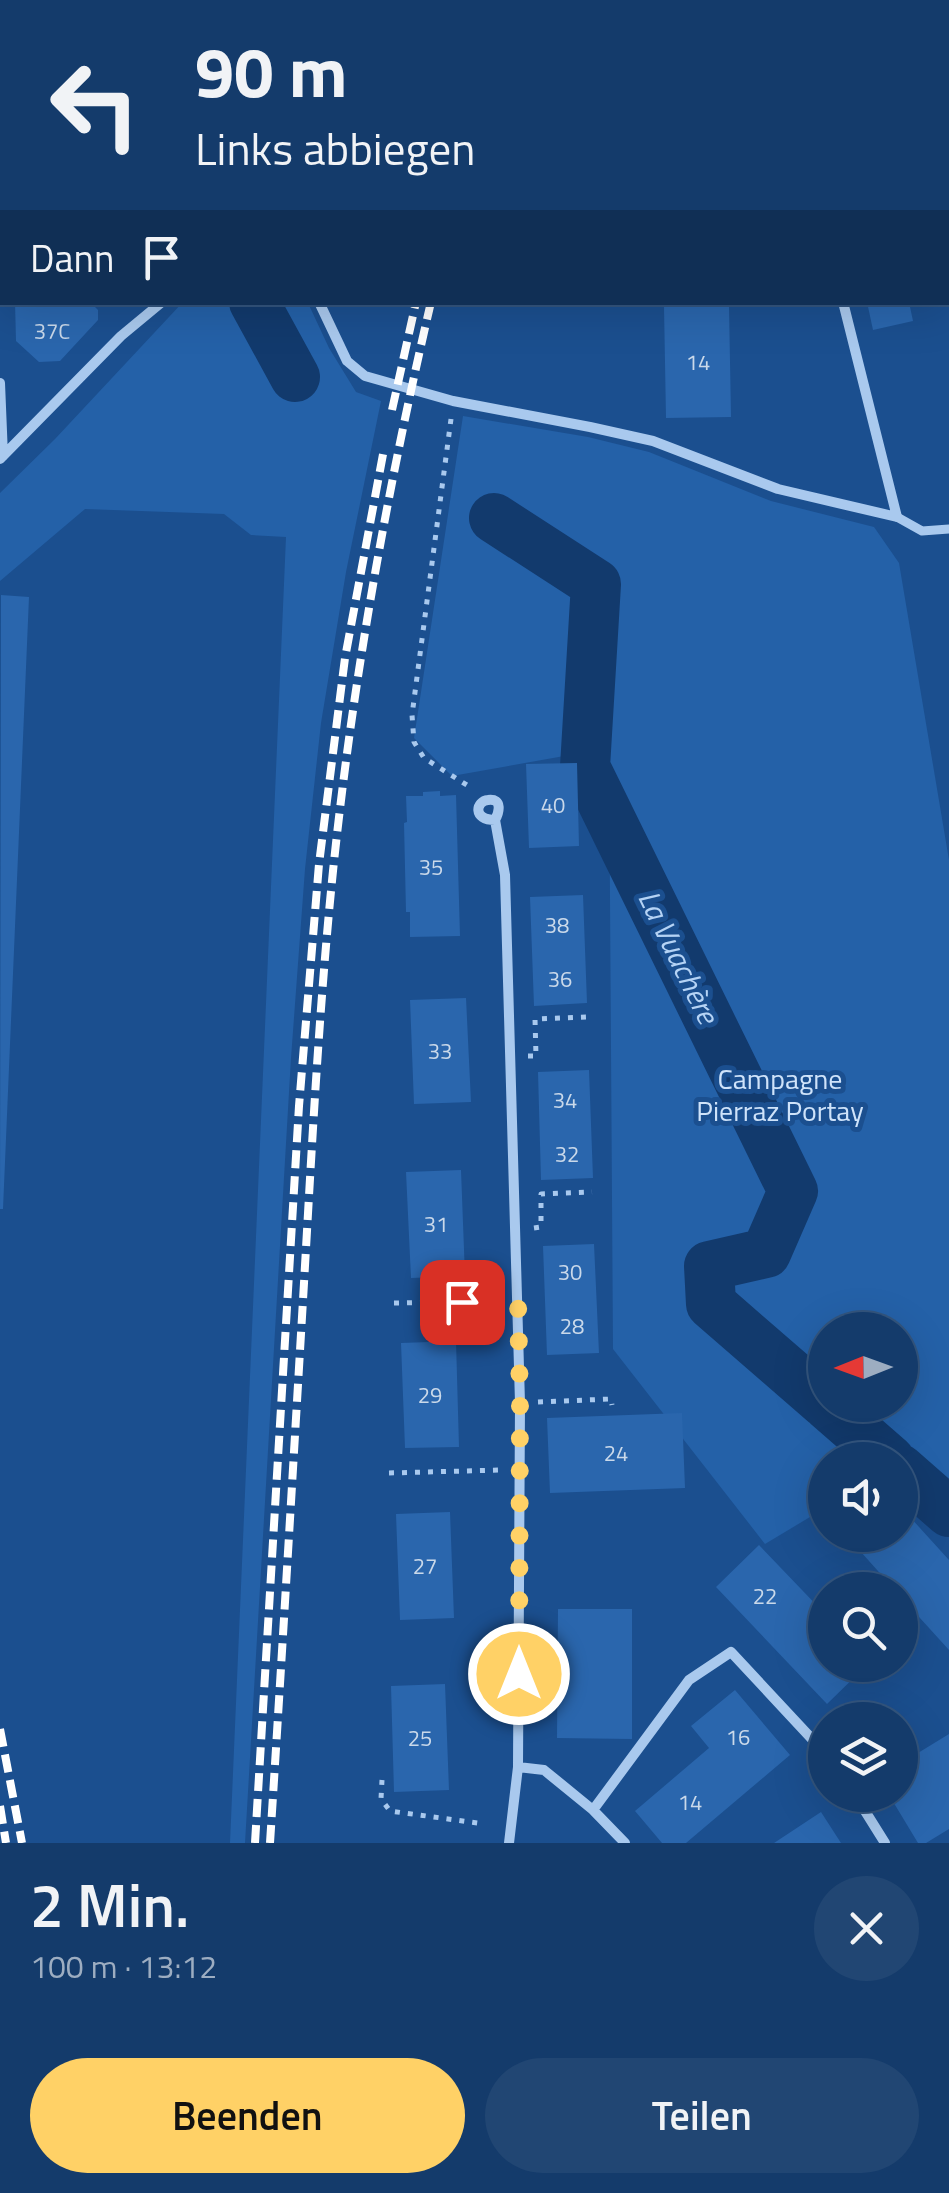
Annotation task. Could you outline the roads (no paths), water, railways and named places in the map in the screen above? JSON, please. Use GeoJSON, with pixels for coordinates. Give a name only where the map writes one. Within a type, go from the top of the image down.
{"type":"FeatureCollection","features":[{"type":"Feature","properties":{"kind":"street"},"geometry":{"type":"LineString","coordinates":[[2,457],[121,336],[158,305]]}},
{"type":"Feature","properties":{"kind":"street"},"geometry":{"type":"LineString","coordinates":[[320,305],[347,361],[365,376],[453,401],[653,442],[778,489],[897,517],[922,530],[949,529]]}},
{"type":"Feature","properties":{"kind":"street"},"geometry":{"type":"LineString","coordinates":[[843,305],[897,517]]}},
{"type":"Feature","properties":{"kind":"street"},"geometry":{"type":"LineString","coordinates":[[0,384],[2,457]]}},
{"type":"Feature","properties":{"kind":"street"},"geometry":{"type":"LineString","coordinates":[[484,801],[490,799],[500,808],[495,820],[505,875],[518,1300],[518,1767],[509,1843]]}},
{"type":"Feature","properties":{"kind":"street"},"geometry":{"type":"LineString","coordinates":[[593,1810],[688,1680],[731,1652],[808,1735]]}},
{"type":"Feature","properties":{"kind":"street"},"geometry":{"type":"LineString","coordinates":[[518,1767],[544,1770],[593,1810],[625,1843]]}},
{"type":"Feature","properties":{"kind":"street"},"geometry":{"type":"LineString","coordinates":[[866,1812],[885,1843]]}},
{"type":"Feature","properties":{"kind":"waterway","name":"La Vuachère"},"geometry":{"type":"LineString","coordinates":[[256,305],[295,377]]}},
{"type":"Feature","properties":{"kind":"waterway","name":"La Vuachère"},"geometry":{"type":"LineString","coordinates":[[494,518],[596,584],[585,767],[793,1191],[766,1253],[709,1266],[711,1304],[808,1388]]}},
{"type":"Feature","properties":{"kind":"waterway","name":"La Vuachère"},"geometry":{"type":"LineString","coordinates":[[846,1422],[869,1442]]}},
{"type":"Feature","properties":{"kind":"waterway","name":"La Vuachère"},"geometry":{"type":"LineString","coordinates":[[918,1485],[949,1512]]}},
{"type":"Feature","properties":{"kind":"railway"},"geometry":{"type":"LineString","coordinates":[[392,410],[415,305]]}},
{"type":"Feature","properties":{"kind":"railway"},"geometry":{"type":"LineString","coordinates":[[270,1843],[316,1077],[333,871],[373,585],[430,305]]}},
{"type":"Feature","properties":{"kind":"railway"},"geometry":{"type":"LineString","coordinates":[[255,1843],[299,1106],[319,864],[345,658],[384,449]]}},
{"type":"Feature","properties":{"kind":"railway"},"geometry":{"type":"LineString","coordinates":[[0,1729],[22,1843]]}},
{"type":"Feature","properties":{"kind":"railway"},"geometry":{"type":"LineString","coordinates":[[0,1806],[6,1843]]}},
{"type":"Feature","properties":{"kind":"park label","name":"Campagne Pierraz Portay"},"geometry":{"type":"Point","coordinates":[780,1095]}}]}
